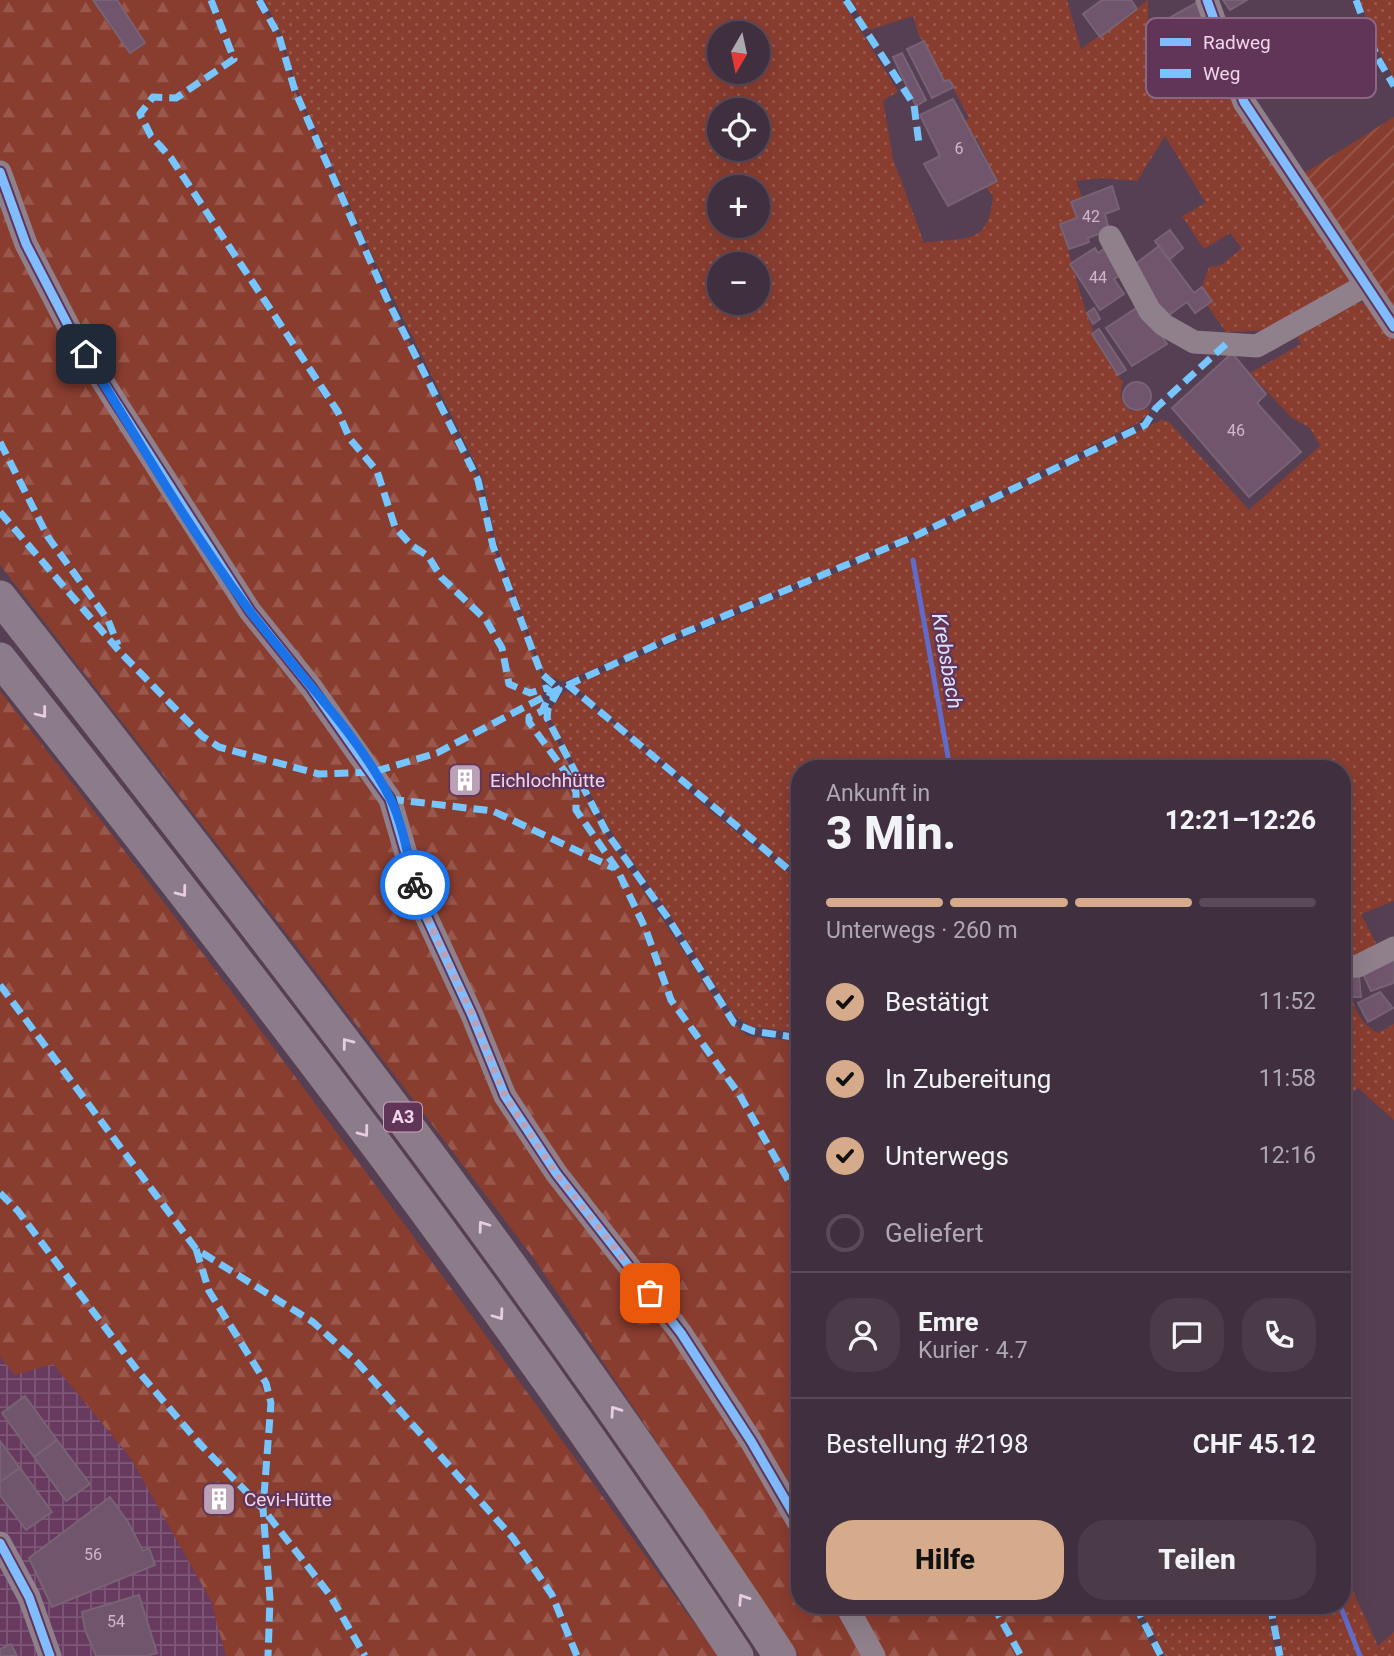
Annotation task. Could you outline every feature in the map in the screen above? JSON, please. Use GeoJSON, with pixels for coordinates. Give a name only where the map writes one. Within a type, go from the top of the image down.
{"type":"FeatureCollection","features":[{"type":"Feature","properties":{"kind":"highway","name":"A3"},"geometry":{"type":"LineString","coordinates":[[0,597],[196,846],[414,1132],[613,1408],[780,1656]]}},
{"type":"Feature","properties":{"kind":"highway","name":"A3"},"geometry":{"type":"LineString","coordinates":[[0,659],[177,885],[394,1172],[596,1450],[737,1656]]}},
{"type":"Feature","properties":{"kind":"street"},"geometry":{"type":"LineString","coordinates":[[1207,0],[1214,18]]}},
{"type":"Feature","properties":{"kind":"street"},"geometry":{"type":"LineString","coordinates":[[1243,98],[1394,327]]}},
{"type":"Feature","properties":{"kind":"street"},"geometry":{"type":"LineString","coordinates":[[0,172],[26,244],[71,331],[250,611],[311,687],[390,799],[421,905],[472,1014],[505,1096],[556,1173],[681,1333],[751,1441],[791,1510]]}},
{"type":"Feature","properties":{"kind":"street"},"geometry":{"type":"LineString","coordinates":[[1110,237],[1150,311],[1172,331],[1194,342],[1257,346],[1366,285]]}},
{"type":"Feature","properties":{"kind":"street"},"geometry":{"type":"LineString","coordinates":[[1351,967],[1394,948]]}},
{"type":"Feature","properties":{"kind":"street"},"geometry":{"type":"LineString","coordinates":[[0,1543],[29,1597],[50,1656]]}},
{"type":"Feature","properties":{"kind":"street"},"geometry":{"type":"LineString","coordinates":[[851,1614],[874,1656]]}},
{"type":"Feature","properties":{"kind":"shaded area"},"geometry":{"type":"Polygon","coordinates":[[[0,1357],[15,1374],[53,1364],[130,1457],[211,1601],[226,1656],[0,1656],[0,1357]]]}},
{"type":"Feature","properties":{"kind":"green space"},"geometry":{"type":"Polygon","coordinates":[[[0,0],[259,0],[279,36],[295,91],[387,299],[478,480],[493,546],[541,673],[545,718],[605,833],[728,1018],[747,1036],[791,1041],[791,1614],[1135,1614],[1157,1656],[799,1656],[535,1260],[291,939],[0,565],[0,0]]]}},
{"type":"Feature","properties":{"kind":"green space"},"geometry":{"type":"Polygon","coordinates":[[[264,0],[842,0],[898,92],[883,100],[893,159],[924,243],[973,236],[980,231],[986,224],[993,196],[986,187],[997,181],[977,138],[973,139],[964,122],[969,118],[949,80],[944,81],[918,33],[913,16],[869,30],[850,0],[1067,0],[1081,49],[1148,0],[1146,98],[1244,98],[1355,283],[1272,330],[1226,332],[1207,305],[1212,301],[1202,287],[1209,267],[1221,265],[1242,248],[1230,233],[1204,249],[1182,216],[1206,203],[1165,136],[1137,181],[1102,178],[1076,181],[1082,197],[1071,202],[1077,218],[1060,224],[1091,327],[1110,365],[1123,382],[1123,401],[1131,411],[1148,409],[1150,412],[1138,423],[907,537],[563,682],[543,672],[497,546],[482,477],[370,251],[297,89],[282,36],[264,0]]]}},
{"type":"Feature","properties":{"kind":"green space"},"geometry":{"type":"Polygon","coordinates":[[[1360,0],[1394,0],[1394,78],[1376,46],[1376,18],[1366,18],[1360,0]]]}},
{"type":"Feature","properties":{"kind":"green space"},"geometry":{"type":"Polygon","coordinates":[[[1394,117],[1394,318],[1298,177],[1394,117]]]}},
{"type":"Feature","properties":{"kind":"green space"},"geometry":{"type":"Polygon","coordinates":[[[1366,302],[1394,333],[1394,901],[1361,914],[1380,951],[1354,962],[1351,955],[1351,760],[791,760],[791,869],[573,685],[911,541],[1161,420],[1169,422],[1249,510],[1320,446],[1310,428],[1292,418],[1250,373],[1301,344],[1295,330],[1342,306],[1366,302]]]}},
{"type":"Feature","properties":{"kind":"green space"},"geometry":{"type":"Polygon","coordinates":[[[0,691],[275,1049],[718,1656],[226,1656],[211,1601],[130,1457],[53,1364],[15,1375],[0,1357],[0,691]]]}},
{"type":"Feature","properties":{"kind":"green space"},"geometry":{"type":"Polygon","coordinates":[[[565,691],[577,696],[617,727],[719,818],[791,875],[791,1032],[750,1026],[734,1015],[670,915],[610,830],[550,718],[551,709],[565,691]]]}},
{"type":"Feature","properties":{"kind":"green space"},"geometry":{"type":"Polygon","coordinates":[[[1351,991],[1355,1008],[1370,1028],[1378,1033],[1394,1024],[1394,1120],[1358,1088],[1351,1094],[1351,991]]]}},
{"type":"Feature","properties":{"kind":"green space"},"geometry":{"type":"Polygon","coordinates":[[[1351,1587],[1378,1646],[1394,1632],[1394,1656],[1283,1656],[1275,1614],[1351,1614],[1351,1587]]]}},
{"type":"Feature","properties":{"kind":"green space"},"geometry":{"type":"Polygon","coordinates":[[[1143,1614],[1268,1614],[1276,1656],[1165,1656],[1143,1614]]]}},
{"type":"Feature","properties":{"kind":"building"},"geometry":{"type":"Polygon","coordinates":[[[93,0],[117,0],[145,43],[130,53],[93,0]]]}},
{"type":"Feature","properties":{"kind":"building"},"geometry":{"type":"Polygon","coordinates":[[[1102,0],[1131,0],[1137,9],[1100,37],[1083,14],[1102,0]]]}},
{"type":"Feature","properties":{"kind":"building"},"geometry":{"type":"Polygon","coordinates":[[[1223,0],[1247,0],[1230,10],[1223,0]]]}},
{"type":"Feature","properties":{"kind":"building"},"geometry":{"type":"Polygon","coordinates":[[[1198,2],[1206,18],[1169,18],[1198,2]]]}},
{"type":"Feature","properties":{"kind":"building"},"geometry":{"type":"Polygon","coordinates":[[[924,41],[944,81],[949,80],[954,87],[932,98],[907,49],[924,41]]]}},
{"type":"Feature","properties":{"kind":"building"},"geometry":{"type":"Polygon","coordinates":[[[902,53],[926,100],[916,106],[893,57],[902,53]]]}},
{"type":"Feature","properties":{"kind":"building"},"geometry":{"type":"Polygon","coordinates":[[[953,99],[997,181],[948,206],[924,164],[940,156],[920,115],[953,99]]]}},
{"type":"Feature","properties":{"kind":"building"},"geometry":{"type":"Polygon","coordinates":[[[1112,186],[1119,209],[1105,214],[1109,230],[1088,238],[1089,242],[1069,249],[1060,224],[1077,218],[1071,202],[1112,186]]]}},
{"type":"Feature","properties":{"kind":"building"},"geometry":{"type":"Polygon","coordinates":[[[1170,230],[1183,248],[1169,260],[1155,241],[1170,230]]]}},
{"type":"Feature","properties":{"kind":"building"},"geometry":{"type":"Polygon","coordinates":[[[1111,244],[1127,271],[1114,279],[1124,294],[1100,310],[1070,264],[1095,248],[1098,253],[1111,244]]]}},
{"type":"Feature","properties":{"kind":"building"},"geometry":{"type":"Polygon","coordinates":[[[1159,246],[1194,293],[1202,287],[1212,301],[1195,313],[1187,302],[1166,317],[1130,268],[1159,246]]]}},
{"type":"Feature","properties":{"kind":"building"},"geometry":{"type":"Polygon","coordinates":[[[1141,305],[1167,344],[1132,366],[1106,328],[1141,305]]]}},
{"type":"Feature","properties":{"kind":"building"},"geometry":{"type":"Polygon","coordinates":[[[1094,308],[1100,319],[1093,324],[1087,313],[1094,308]]]}},
{"type":"Feature","properties":{"kind":"building"},"geometry":{"type":"Polygon","coordinates":[[[1099,329],[1126,370],[1118,375],[1092,334],[1099,329]]]}},
{"type":"Feature","properties":{"kind":"building"},"geometry":{"type":"Polygon","coordinates":[[[1232,353],[1266,394],[1257,403],[1301,452],[1249,497],[1172,408],[1232,353]]]}},
{"type":"Feature","properties":{"kind":"building"},"geometry":{"type":"Polygon","coordinates":[[[1137,382],[1147,386],[1151,396],[1147,406],[1137,410],[1127,406],[1123,396],[1127,386],[1137,382]]]}},
{"type":"Feature","properties":{"kind":"building","name":"Eichlochhütte"},"geometry":{"type":"Polygon","coordinates":[[[464,765],[480,787],[466,796],[451,774],[464,765]]]}},
{"type":"Feature","properties":{"kind":"building"},"geometry":{"type":"Polygon","coordinates":[[[1394,954],[1394,983],[1371,991],[1362,972],[1394,954]]]}},
{"type":"Feature","properties":{"kind":"building"},"geometry":{"type":"Polygon","coordinates":[[[1351,976],[1359,976],[1361,997],[1351,997],[1351,976]]]}},
{"type":"Feature","properties":{"kind":"building"},"geometry":{"type":"Polygon","coordinates":[[[1380,992],[1393,1008],[1368,1022],[1358,1003],[1380,992]]]}},
{"type":"Feature","properties":{"kind":"building"},"geometry":{"type":"Polygon","coordinates":[[[25,1396],[57,1440],[34,1457],[2,1413],[25,1396]]]}},
{"type":"Feature","properties":{"kind":"building"},"geometry":{"type":"Polygon","coordinates":[[[57,1440],[90,1484],[66,1501],[34,1457],[57,1440]]]}},
{"type":"Feature","properties":{"kind":"building"},"geometry":{"type":"Polygon","coordinates":[[[0,1441],[20,1468],[0,1482],[0,1441]]]}},
{"type":"Feature","properties":{"kind":"building"},"geometry":{"type":"Polygon","coordinates":[[[20,1468],[52,1512],[26,1530],[0,1495],[0,1482],[20,1468]]]}},
{"type":"Feature","properties":{"kind":"building","name":"Cevi-Hütte"},"geometry":{"type":"Polygon","coordinates":[[[218,1482],[234,1507],[220,1516],[204,1491],[218,1482]]]}},
{"type":"Feature","properties":{"kind":"building"},"geometry":{"type":"Polygon","coordinates":[[[110,1497],[128,1522],[143,1551],[149,1548],[155,1565],[52,1607],[29,1558],[110,1497]]]}},
{"type":"Feature","properties":{"kind":"building"},"geometry":{"type":"Polygon","coordinates":[[[139,1595],[157,1653],[147,1656],[96,1656],[85,1630],[82,1612],[139,1595]]]}},
{"type":"Feature","properties":{"kind":"building"},"geometry":{"type":"Polygon","coordinates":[[[11,1644],[17,1656],[0,1656],[0,1649],[11,1644]]]}},
{"type":"Feature","properties":{"kind":"waterway","name":"Krebsbach"},"geometry":{"type":"LineString","coordinates":[[913,560],[949,760]]}},
{"type":"Feature","properties":{"kind":"waterway","name":"Krebsbach"},"geometry":{"type":"LineString","coordinates":[[1344,1614],[1360,1656]]}},
{"type":"Feature","properties":{"kind":"marked path"},"geometry":{"type":"LineString","coordinates":[[211,0],[234,59],[176,98],[153,97],[140,114],[151,136],[171,158],[338,412],[350,439],[377,471],[395,527],[411,545],[428,556],[441,577],[486,620],[502,648],[509,684],[530,693],[546,688],[551,692],[542,711],[529,717],[529,722],[569,777],[576,792],[576,810],[617,869],[646,930],[671,1000],[739,1094],[791,1185]]}},
{"type":"Feature","properties":{"kind":"marked path"},"geometry":{"type":"LineString","coordinates":[[259,0],[279,36],[295,91],[387,299],[478,480],[493,546],[541,673],[559,689],[548,709],[547,718],[607,833],[668,918],[734,1023],[753,1031],[791,1037]]}},
{"type":"Feature","properties":{"kind":"marked path"},"geometry":{"type":"LineString","coordinates":[[846,0],[914,105],[919,144]]}},
{"type":"Feature","properties":{"kind":"marked path"},"geometry":{"type":"LineString","coordinates":[[1356,0],[1363,18]]}},
{"type":"Feature","properties":{"kind":"marked path"},"geometry":{"type":"LineString","coordinates":[[1376,54],[1394,86]]}},
{"type":"Feature","properties":{"kind":"marked path"},"geometry":{"type":"LineString","coordinates":[[0,512],[120,652],[202,736],[219,747],[319,774],[373,772],[437,753],[559,689],[669,639],[913,537],[1145,425],[1156,408],[1226,344]]}},
{"type":"Feature","properties":{"kind":"marked path"},"geometry":{"type":"LineString","coordinates":[[0,442],[48,537],[108,620],[118,645]]}},
{"type":"Feature","properties":{"kind":"marked path"},"geometry":{"type":"LineString","coordinates":[[567,684],[791,871]]}},
{"type":"Feature","properties":{"kind":"marked path"},"geometry":{"type":"LineString","coordinates":[[390,799],[493,811],[614,868]]}},
{"type":"Feature","properties":{"kind":"marked path"},"geometry":{"type":"LineString","coordinates":[[0,985],[196,1249],[313,1322],[358,1363],[513,1538],[552,1595],[577,1656]]}},
{"type":"Feature","properties":{"kind":"marked path"},"geometry":{"type":"LineString","coordinates":[[0,1193],[18,1211],[137,1370],[199,1443],[263,1509],[330,1595],[365,1656]]}},
{"type":"Feature","properties":{"kind":"marked path"},"geometry":{"type":"LineString","coordinates":[[196,1249],[209,1291],[266,1383],[271,1403],[263,1509],[270,1599],[268,1656]]}},
{"type":"Feature","properties":{"kind":"marked path"},"geometry":{"type":"LineString","coordinates":[[998,1614],[1021,1656]]}},
{"type":"Feature","properties":{"kind":"marked path"},"geometry":{"type":"LineString","coordinates":[[1140,1614],[1161,1656]]}},
{"type":"Feature","properties":{"kind":"marked path"},"geometry":{"type":"LineString","coordinates":[[1272,1614],[1280,1656]]}},
{"type":"Feature","properties":{"kind":"cycle path"},"geometry":{"type":"LineString","coordinates":[[1207,0],[1214,18]]}},
{"type":"Feature","properties":{"kind":"cycle path"},"geometry":{"type":"LineString","coordinates":[[1243,98],[1394,327]]}},
{"type":"Feature","properties":{"kind":"cycle path"},"geometry":{"type":"LineString","coordinates":[[0,172],[26,244],[71,331],[250,611],[311,687],[390,799],[421,905],[472,1015],[505,1096],[556,1173],[681,1333],[751,1441],[791,1510]]}},
{"type":"Feature","properties":{"kind":"cycle path"},"geometry":{"type":"LineString","coordinates":[[0,1543],[29,1597],[50,1656]]}},
{"type":"Feature","properties":{"kind":"way so far"},"geometry":{"type":"LineString","coordinates":[[415,885],[421,905],[472,1014],[505,1096],[556,1173],[650,1293]]}},
{"type":"Feature","properties":{"kind":"place","name":"Eichlochhütte"},"geometry":{"type":"Point","coordinates":[465,780]}},
{"type":"Feature","properties":{"kind":"place","name":"Cevi-Hütte"},"geometry":{"type":"Point","coordinates":[219,1499]}},
{"type":"Feature","properties":{"kind":"route"},"geometry":{"type":"LineString","coordinates":[[86,354],[250,611],[311,687],[390,799],[415,885]]}}]}
